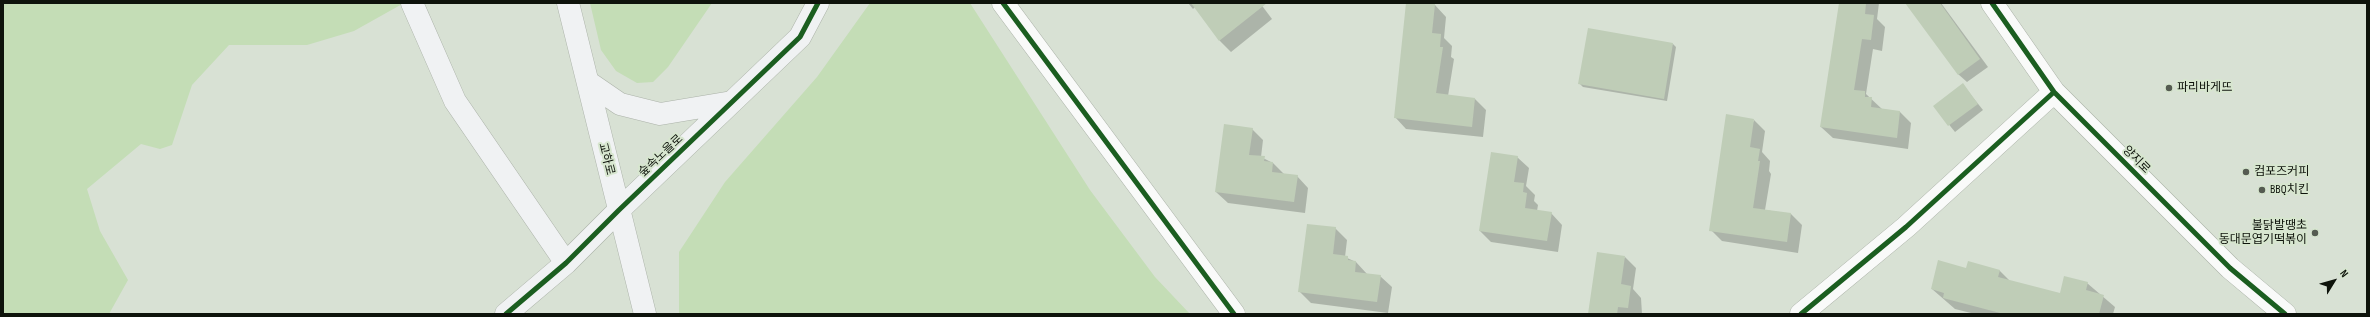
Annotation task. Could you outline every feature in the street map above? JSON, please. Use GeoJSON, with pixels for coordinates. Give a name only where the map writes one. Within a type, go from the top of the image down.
{"type":"FeatureCollection","features":[{"type":"Feature","properties":{"kind":"street"},"geometry":{"type":"LineString","coordinates":[[412,3],[455,100],[566,263]]}},
{"type":"Feature","properties":{"kind":"street","name":"교하로"},"geometry":{"type":"LineString","coordinates":[[568,3],[645,314]]}},
{"type":"Feature","properties":{"kind":"street","name":"숲속노을로"},"geometry":{"type":"LineString","coordinates":[[506,314],[566,263],[619,210],[800,37],[818,3]]}},
{"type":"Feature","properties":{"kind":"street"},"geometry":{"type":"LineString","coordinates":[[1003,3],[1234,314]]}},
{"type":"Feature","properties":{"kind":"street","name":"양지로"},"geometry":{"type":"LineString","coordinates":[[1992,3],[2054,92],[2230,268],[2284,314]]}},
{"type":"Feature","properties":{"kind":"street"},"geometry":{"type":"LineString","coordinates":[[588,82],[620,104],[660,114],[732,102]]}},
{"type":"Feature","properties":{"kind":"street"},"geometry":{"type":"LineString","coordinates":[[1801,314],[1906,227],[2054,92]]}},
{"type":"Feature","properties":{"kind":"green space"},"geometry":{"type":"Polygon","coordinates":[[[3,3],[404,3],[354,31],[307,45],[229,45],[192,85],[172,145],[160,149],[141,144],[87,189],[100,231],[128,280],[109,314],[3,314],[3,3]]]}},
{"type":"Feature","properties":{"kind":"green space"},"geometry":{"type":"Polygon","coordinates":[[[590,3],[712,3],[668,67],[653,82],[637,83],[616,71],[601,50],[590,3]]]}},
{"type":"Feature","properties":{"kind":"green space"},"geometry":{"type":"Polygon","coordinates":[[[870,3],[970,3],[1090,190],[1155,277],[1190,314],[679,314],[679,252],[725,182],[817,77],[870,3]]]}},
{"type":"Feature","properties":{"kind":"building"},"geometry":{"type":"Polygon","coordinates":[[[1191,3],[1267,3],[1219,41],[1191,3]]]}},
{"type":"Feature","properties":{"kind":"building"},"geometry":{"type":"Polygon","coordinates":[[[1406,3],[1435,4],[1432,33],[1441,34],[1440,47],[1443,47],[1436,93],[1475,98],[1472,127],[1394,118],[1406,3]]]}},
{"type":"Feature","properties":{"kind":"building"},"geometry":{"type":"Polygon","coordinates":[[[1839,3],[1866,3],[1865,14],[1874,15],[1871,40],[1862,39],[1854,90],[1865,91],[1865,97],[1872,97],[1871,107],[1900,111],[1897,138],[1820,127],[1839,3]]]}},
{"type":"Feature","properties":{"kind":"building"},"geometry":{"type":"Polygon","coordinates":[[[1905,3],[1940,3],[1980,59],[1958,75],[1905,3]]]}},
{"type":"Feature","properties":{"kind":"building"},"geometry":{"type":"Polygon","coordinates":[[[1588,28],[1673,43],[1664,99],[1578,84],[1588,28]]]}},
{"type":"Feature","properties":{"kind":"building"},"geometry":{"type":"Polygon","coordinates":[[[1963,83],[1978,104],[1948,126],[1933,106],[1963,83]]]}},
{"type":"Feature","properties":{"kind":"building"},"geometry":{"type":"Polygon","coordinates":[[[1726,114],[1754,119],[1750,147],[1760,149],[1758,161],[1760,161],[1753,208],[1791,213],[1787,242],[1709,231],[1726,114]]]}},
{"type":"Feature","properties":{"kind":"building"},"geometry":{"type":"Polygon","coordinates":[[[1224,124],[1253,128],[1249,155],[1265,156],[1264,161],[1273,162],[1272,172],[1298,175],[1294,202],[1215,192],[1224,124]]]}},
{"type":"Feature","properties":{"kind":"building"},"geometry":{"type":"Polygon","coordinates":[[[1491,152],[1518,156],[1514,182],[1524,183],[1523,192],[1527,193],[1525,208],[1552,212],[1547,241],[1479,231],[1491,152]]]}},
{"type":"Feature","properties":{"kind":"building"},"geometry":{"type":"Polygon","coordinates":[[[1307,224],[1336,227],[1333,254],[1348,256],[1348,260],[1356,261],[1355,272],[1381,275],[1377,302],[1298,292],[1307,224]]]}},
{"type":"Feature","properties":{"kind":"building"},"geometry":{"type":"Polygon","coordinates":[[[1597,252],[1625,256],[1621,284],[1631,286],[1628,308],[1618,307],[1617,314],[1588,314],[1597,252]]]}},
{"type":"Feature","properties":{"kind":"building"},"geometry":{"type":"Polygon","coordinates":[[[1938,260],[1966,268],[1968,261],[2000,270],[1998,277],[2060,293],[2064,276],[2088,282],[2086,290],[2104,295],[2099,314],[2004,314],[1943,298],[1944,293],[1931,289],[1938,260]]]}},
{"type":"Feature","properties":{"kind":"cycle path"},"geometry":{"type":"LineString","coordinates":[[506,314],[566,263],[619,210],[800,37],[818,3]]}},
{"type":"Feature","properties":{"kind":"cycle path"},"geometry":{"type":"LineString","coordinates":[[1003,3],[1234,314]]}},
{"type":"Feature","properties":{"kind":"cycle path"},"geometry":{"type":"LineString","coordinates":[[1992,3],[2054,92],[2230,268],[2285,314]]}},
{"type":"Feature","properties":{"kind":"cycle path"},"geometry":{"type":"LineString","coordinates":[[1801,314],[1906,227],[2054,92]]}},
{"type":"Feature","properties":{"kind":"place","name":"파리바게뜨"},"geometry":{"type":"Point","coordinates":[2169,88]}},
{"type":"Feature","properties":{"kind":"place","name":"컴포즈커피"},"geometry":{"type":"Point","coordinates":[2246,172]}},
{"type":"Feature","properties":{"kind":"place","name":"BBQ치킨"},"geometry":{"type":"Point","coordinates":[2262,190]}},
{"type":"Feature","properties":{"kind":"place","name":"불닭발땡초 동대문엽기떡볶이"},"geometry":{"type":"Point","coordinates":[2315,233]}}]}
